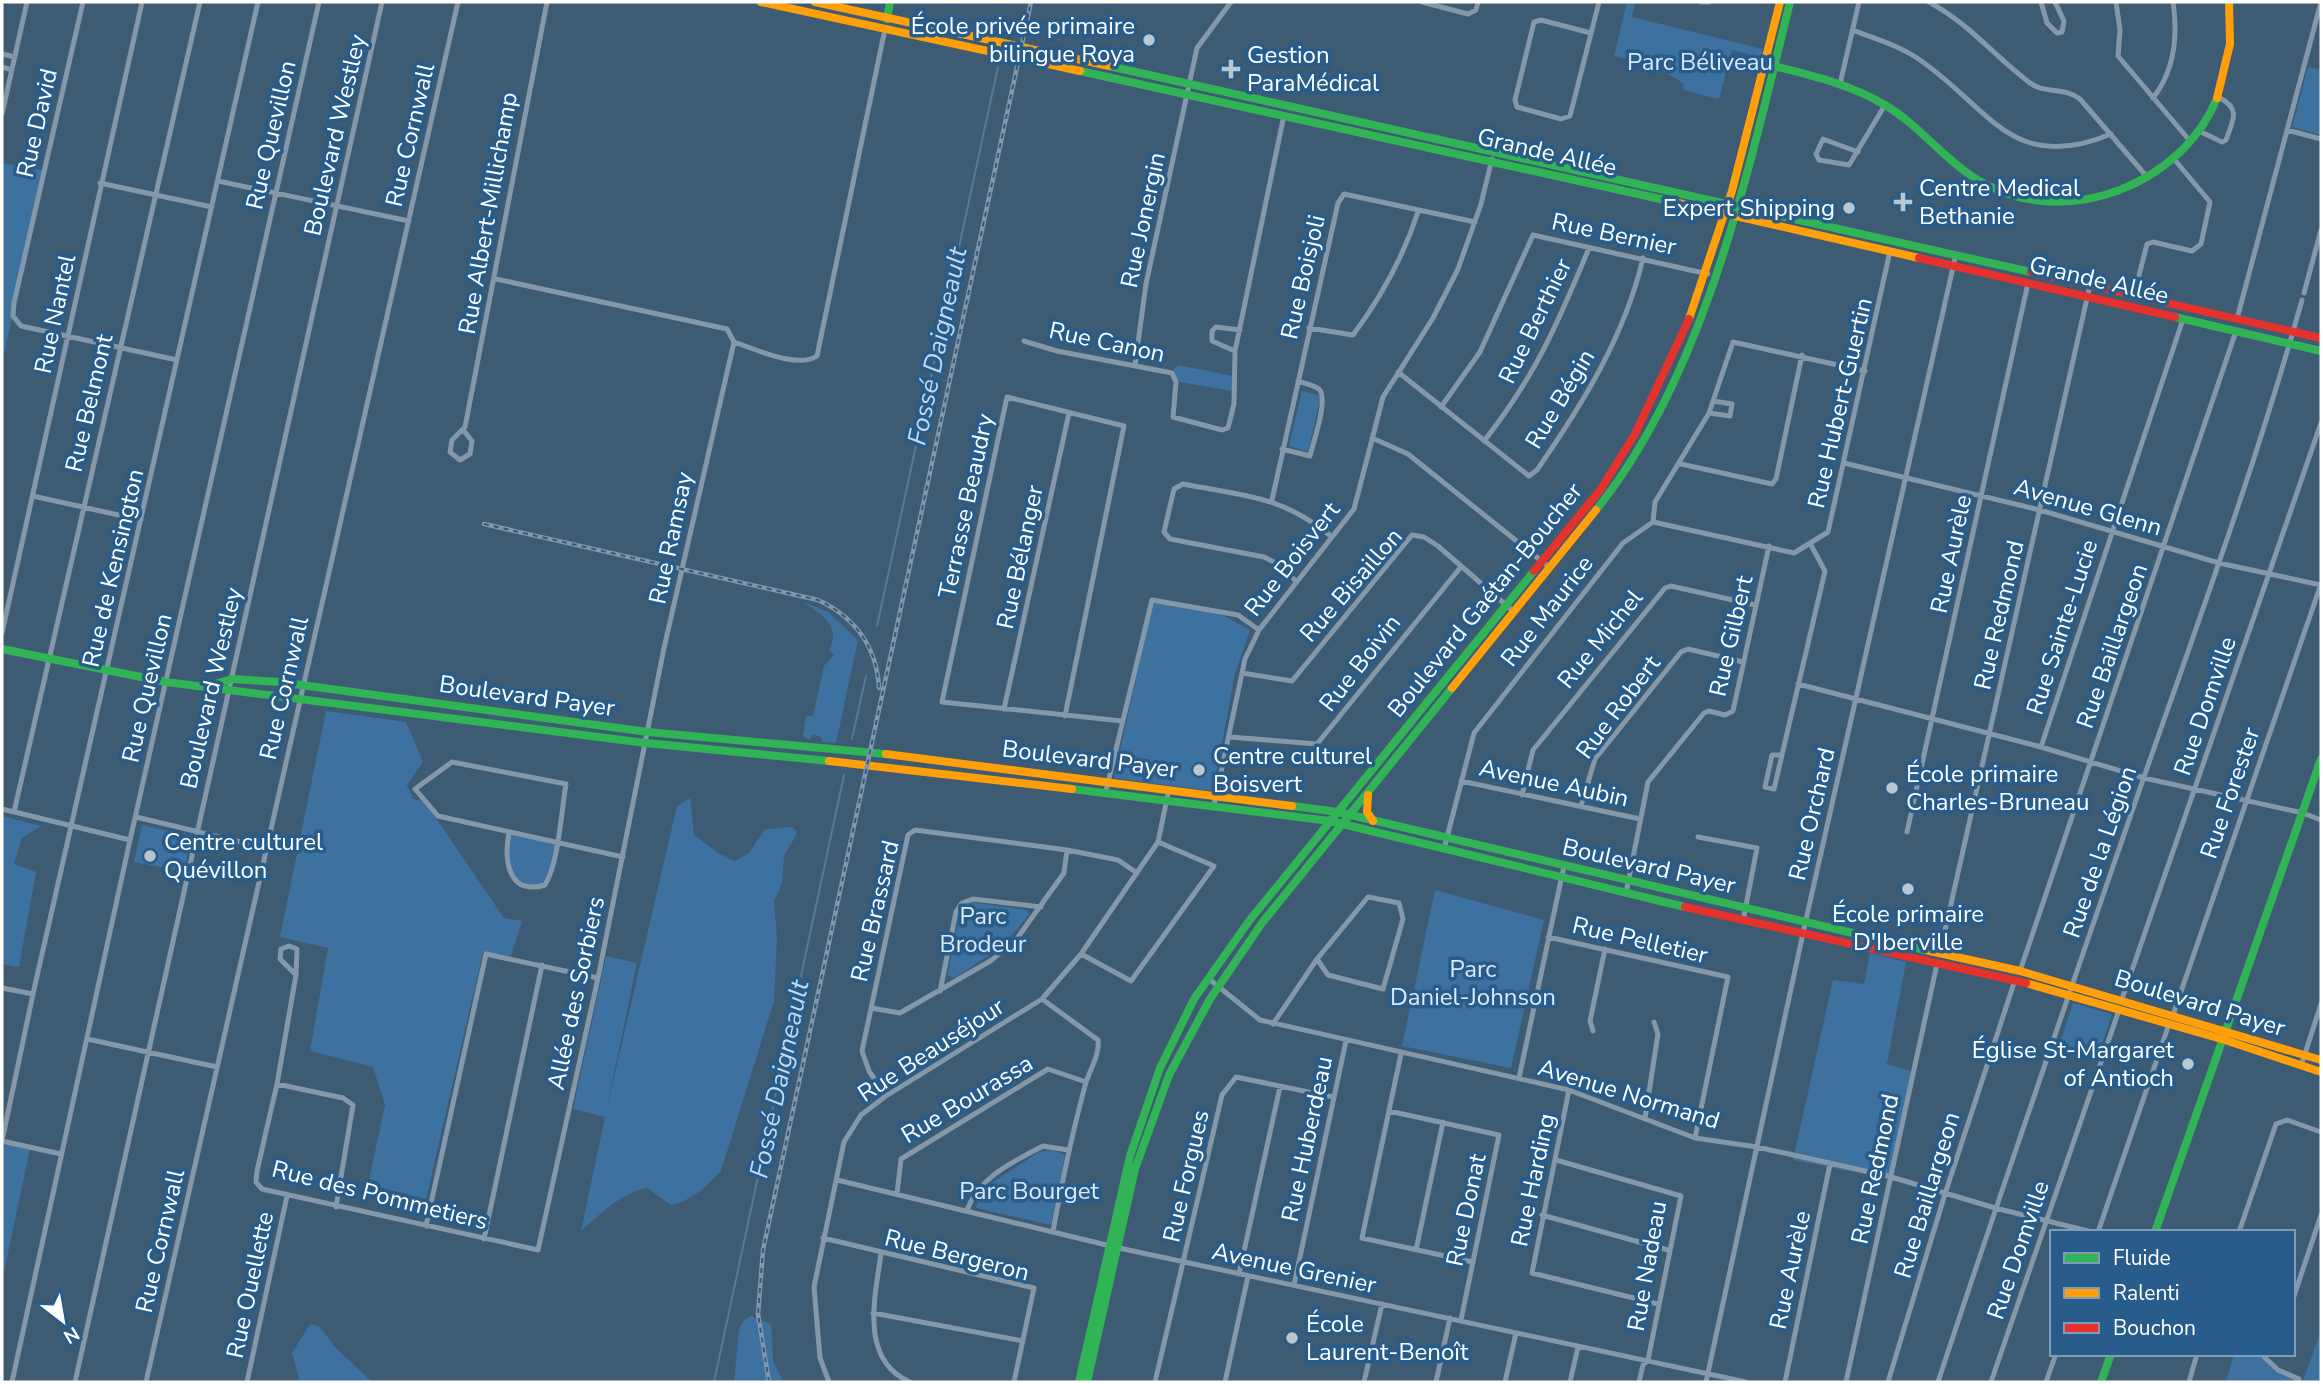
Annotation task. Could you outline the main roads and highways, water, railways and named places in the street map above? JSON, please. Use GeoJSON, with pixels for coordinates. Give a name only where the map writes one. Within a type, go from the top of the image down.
{"type":"FeatureCollection","features":[{"type":"Feature","properties":{"kind":"main road","name":"Grande Allée"},"geometry":{"type":"LineString","coordinates":[[761,2],[1492,160],[2321,351]]}},
{"type":"Feature","properties":{"kind":"main road","name":"Grande Allée"},"geometry":{"type":"LineString","coordinates":[[815,2],[1494,149],[2321,338]]}},
{"type":"Feature","properties":{"kind":"main road"},"geometry":{"type":"LineString","coordinates":[[885,29],[890,2]]}},
{"type":"Feature","properties":{"kind":"main road"},"geometry":{"type":"LineString","coordinates":[[1770,65],[1780,2]]}},
{"type":"Feature","properties":{"kind":"main road"},"geometry":{"type":"LineString","coordinates":[[1770,65],[1790,2]]}},
{"type":"Feature","properties":{"kind":"main road"},"geometry":{"type":"LineString","coordinates":[[1770,65],[1840,84],[1885,105],[1962,171],[2013,195],[2047,201],[2077,201],[2109,195],[2148,178],[2174,159],[2199,131],[2220,98],[2232,41],[2229,2]]}},
{"type":"Feature","properties":{"kind":"main road","name":"Boulevard Gaétan-Boucher"},"geometry":{"type":"LineString","coordinates":[[1087,1382],[1136,1169],[1170,1075],[1218,987],[1262,923],[1352,815],[1632,460],[1667,396],[1735,204],[1770,65]]}},
{"type":"Feature","properties":{"kind":"main road","name":"Boulevard Gaétan-Boucher"},"geometry":{"type":"LineString","coordinates":[[1079,1382],[1124,1174],[1149,1093],[1180,1024],[1209,979],[1274,890],[1541,559],[1601,489],[1634,437],[1665,378],[1709,274]]}},
{"type":"Feature","properties":{"kind":"main road","name":"Boulevard Payer"},"geometry":{"type":"LineString","coordinates":[[2,649],[107,673],[166,682],[646,743],[1106,791],[1330,821],[1804,936],[1937,964],[2018,976]]}},
{"type":"Feature","properties":{"kind":"main road","name":"Boulevard Payer"},"geometry":{"type":"LineString","coordinates":[[206,687],[232,679],[302,685],[648,732],[790,743],[1216,793],[1338,812],[1805,924],[1940,953],[2072,990],[2122,999],[2321,1060]]}},
{"type":"Feature","properties":{"kind":"main road"},"geometry":{"type":"LineString","coordinates":[[1414,718],[1422,724]]}},
{"type":"Feature","properties":{"kind":"main road"},"geometry":{"type":"LineString","coordinates":[[2156,1230],[2225,1040],[2321,759]]}},
{"type":"Feature","properties":{"kind":"main road"},"geometry":{"type":"LineString","coordinates":[[927,771],[929,760]]}},
{"type":"Feature","properties":{"kind":"main road"},"geometry":{"type":"LineString","coordinates":[[1368,793],[1367,812],[1373,821]]}},
{"type":"Feature","properties":{"kind":"main road"},"geometry":{"type":"LineString","coordinates":[[1275,813],[1276,802]]}},
{"type":"Feature","properties":{"kind":"main road","name":"Boulevard Payer"},"geometry":{"type":"LineString","coordinates":[[2072,990],[2119,1010],[2225,1040],[2321,1072]]}},
{"type":"Feature","properties":{"kind":"main road"},"geometry":{"type":"LineString","coordinates":[[2101,1382],[2110,1356]]}},
{"type":"Feature","properties":{"kind":"waterway","name":"Fossé Daigneault"},"geometry":{"type":"LineString","coordinates":[[877,626],[998,67]]}},
{"type":"Feature","properties":{"kind":"waterway","name":"Fossé Daigneault"},"geometry":{"type":"LineString","coordinates":[[852,739],[866,676]]}},
{"type":"Feature","properties":{"kind":"waterway","name":"Fossé Daigneault"},"geometry":{"type":"LineString","coordinates":[[714,1382],[844,775]]}},
{"type":"Feature","properties":{"kind":"railway"},"geometry":{"type":"LineString","coordinates":[[769,1382],[758,1314],[763,1250],[1031,2]]}},
{"type":"Feature","properties":{"kind":"railway"},"geometry":{"type":"LineString","coordinates":[[484,524],[818,600],[843,615],[862,635],[874,659],[879,688]]}},
{"type":"Feature","properties":{"kind":"place","name":"École privée primaire bilingue Roya"},"geometry":{"type":"Point","coordinates":[1149,40]}},
{"type":"Feature","properties":{"kind":"place","name":"Gestion ParaMédical"},"geometry":{"type":"Point","coordinates":[1231,69]}},
{"type":"Feature","properties":{"kind":"place","name":"Centre Medical Bethanie"},"geometry":{"type":"Point","coordinates":[1903,202]}},
{"type":"Feature","properties":{"kind":"place","name":"Expert Shipping"},"geometry":{"type":"Point","coordinates":[1849,208]}},
{"type":"Feature","properties":{"kind":"place","name":"Centre culturel Boisvert"},"geometry":{"type":"Point","coordinates":[1199,770]}},
{"type":"Feature","properties":{"kind":"place","name":"École primaire Charles-Bruneau"},"geometry":{"type":"Point","coordinates":[1892,788]}},
{"type":"Feature","properties":{"kind":"place","name":"Centre culturel Quévillon"},"geometry":{"type":"Point","coordinates":[150,856]}},
{"type":"Feature","properties":{"kind":"place","name":"École primaire D'Iberville"},"geometry":{"type":"Point","coordinates":[1908,889]}},
{"type":"Feature","properties":{"kind":"place","name":"Église St-Margaret of Antioch"},"geometry":{"type":"Point","coordinates":[2188,1064]}},
{"type":"Feature","properties":{"kind":"place","name":"École Laurent-Benoît"},"geometry":{"type":"Point","coordinates":[1292,1338]}},
{"type":"Feature","properties":{"kind":"park label","name":"Parc Béliveau"},"geometry":{"type":"Point","coordinates":[1700,62]}},
{"type":"Feature","properties":{"kind":"park label","name":"Parc Brodeur"},"geometry":{"type":"Point","coordinates":[983,930]}},
{"type":"Feature","properties":{"kind":"park label","name":"Parc Daniel-Johnson"},"geometry":{"type":"Point","coordinates":[1473,983]}},
{"type":"Feature","properties":{"kind":"park label","name":"Parc Bourget"},"geometry":{"type":"Point","coordinates":[1029,1191]}}]}
